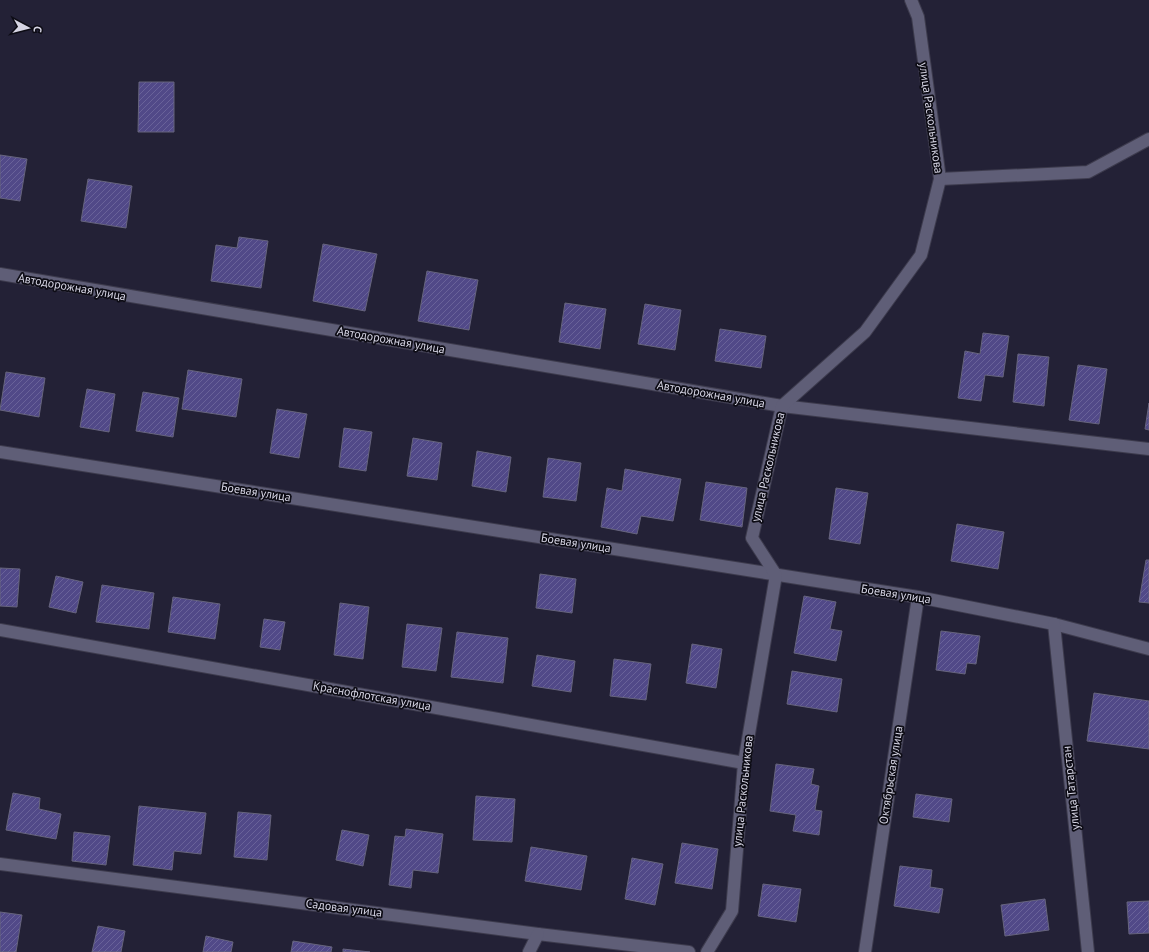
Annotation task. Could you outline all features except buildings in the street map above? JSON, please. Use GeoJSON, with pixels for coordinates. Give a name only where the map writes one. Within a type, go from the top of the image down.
{"type":"FeatureCollection","features":[{"type":"Feature","properties":{"kind":"street","name":"улица Раскольникова"},"geometry":{"type":"LineString","coordinates":[[707,952],[732,911],[744,763],[776,575],[752,538],[782,406],[865,332],[920,255],[940,179],[918,17],[911,0]]}},
{"type":"Feature","properties":{"kind":"street"},"geometry":{"type":"LineString","coordinates":[[940,179],[1088,172],[1149,139]]}},
{"type":"Feature","properties":{"kind":"street","name":"Автодорожная улица"},"geometry":{"type":"LineString","coordinates":[[0,274],[782,406],[1149,449]]}},
{"type":"Feature","properties":{"kind":"street","name":"Боевая улица"},"geometry":{"type":"LineString","coordinates":[[0,452],[918,597],[1054,624],[1149,649]]}},
{"type":"Feature","properties":{"kind":"street","name":"Октябрьская улица"},"geometry":{"type":"LineString","coordinates":[[865,952],[918,597]]}},
{"type":"Feature","properties":{"kind":"street","name":"улица Татарстан"},"geometry":{"type":"LineString","coordinates":[[1054,624],[1088,952]]}},
{"type":"Feature","properties":{"kind":"street","name":"Краснофлотская улица"},"geometry":{"type":"LineString","coordinates":[[0,630],[744,763]]}},
{"type":"Feature","properties":{"kind":"street","name":"Садовая улица"},"geometry":{"type":"LineString","coordinates":[[0,864],[538,934],[689,952]]}},
{"type":"Feature","properties":{"kind":"street"},"geometry":{"type":"LineString","coordinates":[[529,952],[538,934]]}}]}
